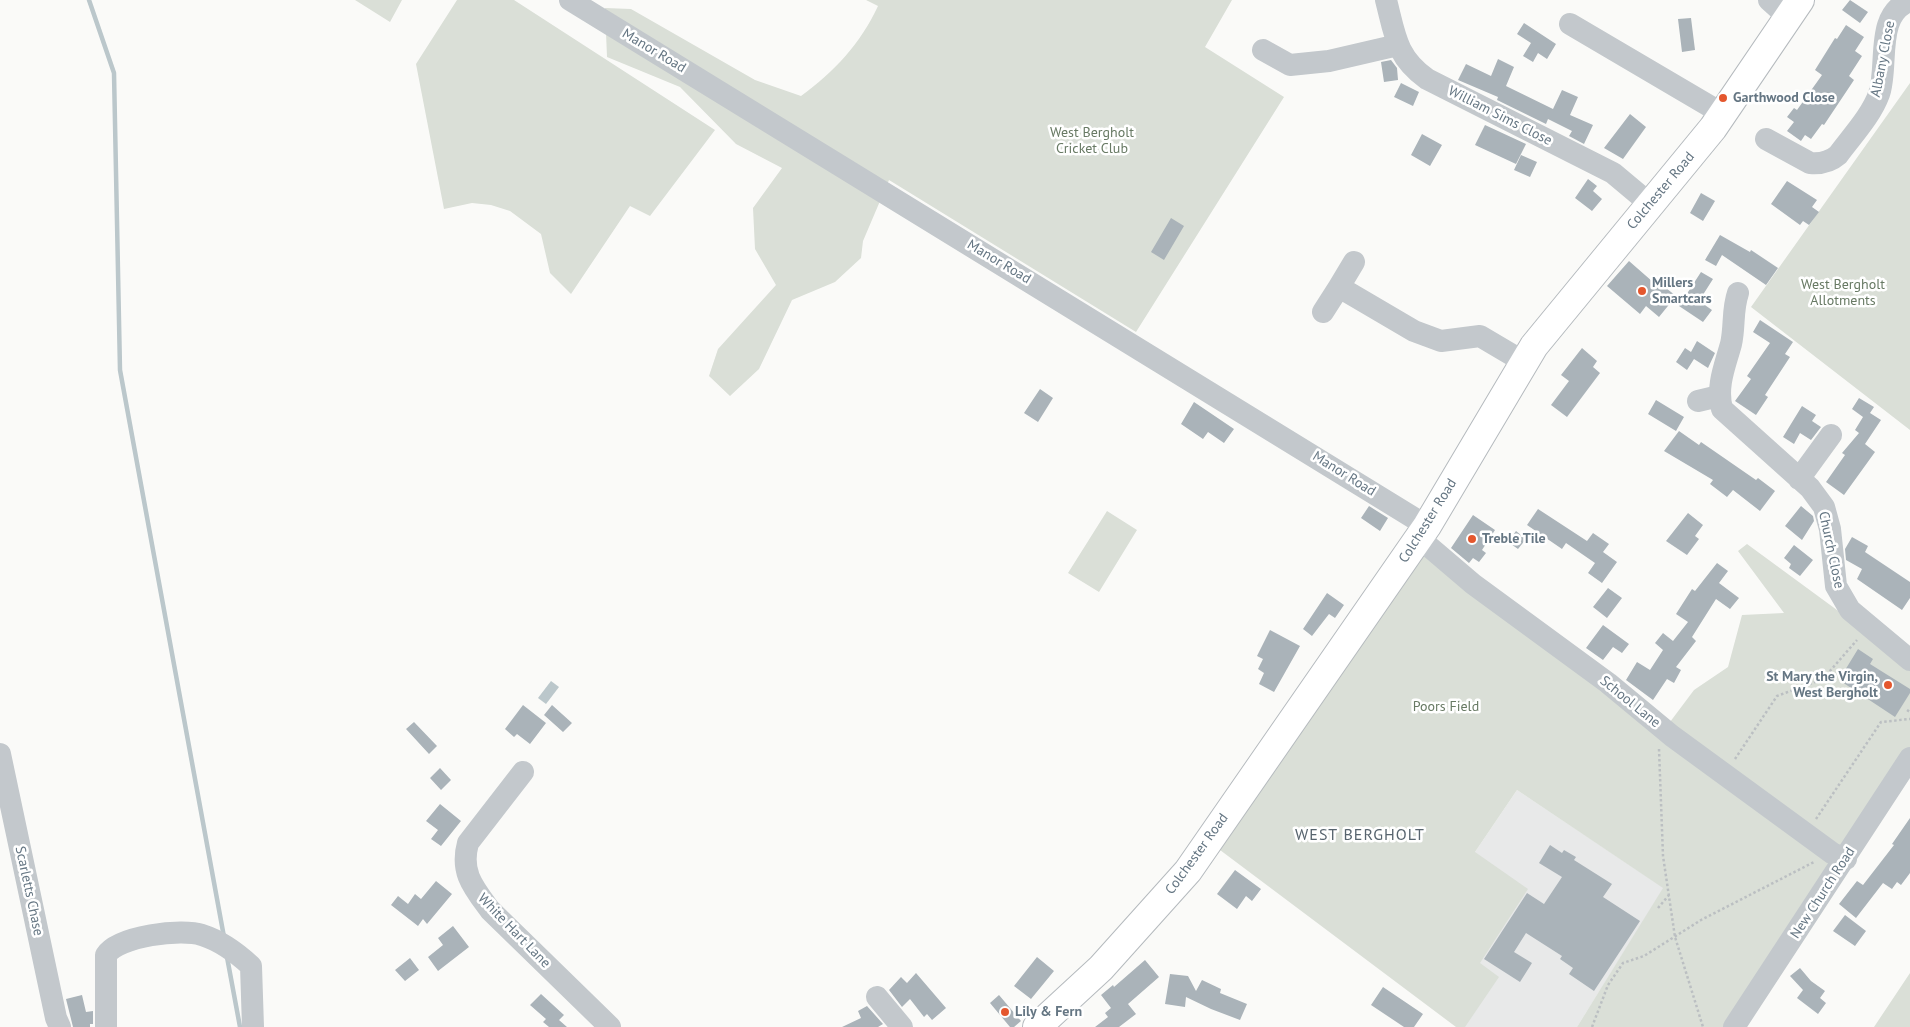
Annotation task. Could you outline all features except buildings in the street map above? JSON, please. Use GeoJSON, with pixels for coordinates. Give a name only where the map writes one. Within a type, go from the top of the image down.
{"type":"FeatureCollection","features":[{"type":"Feature","properties":{"kind":"main road","name":"Colchester Road"},"geometry":{"type":"LineString","coordinates":[[1037,1027],[1101,968],[1188,871],[1423,532],[1524,362],[1591,275],[1723,114],[1786,6]]}},
{"type":"Feature","properties":{"kind":"street","name":"Manor Road"},"geometry":{"type":"LineString","coordinates":[[570,0],[1423,532]]}},
{"type":"Feature","properties":{"kind":"street","name":"William Sims Close"},"geometry":{"type":"LineString","coordinates":[[1386,0],[1398,45],[1411,68],[1427,79],[1613,173],[1650,204]]}},
{"type":"Feature","properties":{"kind":"street","name":"Albany Close"},"geometry":{"type":"LineString","coordinates":[[1766,139],[1810,163],[1817,164],[1832,160],[1838,155],[1879,94],[1890,19],[1899,7],[1910,1]]}},
{"type":"Feature","properties":{"kind":"street"},"geometry":{"type":"LineString","coordinates":[[1570,24],[1723,114]]}},
{"type":"Feature","properties":{"kind":"street"},"geometry":{"type":"LineString","coordinates":[[1263,50],[1290,65],[1329,61],[1398,45]]}},
{"type":"Feature","properties":{"kind":"street"},"geometry":{"type":"LineString","coordinates":[[1323,312],[1354,262]]}},
{"type":"Feature","properties":{"kind":"street"},"geometry":{"type":"LineString","coordinates":[[1339,287],[1414,331],[1441,341],[1480,336],[1524,362]]}},
{"type":"Feature","properties":{"kind":"street","name":"Church Close"},"geometry":{"type":"LineString","coordinates":[[1738,293],[1734,306],[1731,343],[1709,399],[1810,488],[1824,507],[1830,529],[1836,586],[1850,610],[1910,660]]}},
{"type":"Feature","properties":{"kind":"street"},"geometry":{"type":"LineString","coordinates":[[1798,479],[1831,435]]}},
{"type":"Feature","properties":{"kind":"street","name":"School Lane"},"geometry":{"type":"LineString","coordinates":[[1423,532],[1473,584],[1608,683],[1672,736],[1724,775],[1839,856]]}},
{"type":"Feature","properties":{"kind":"street","name":"Scarletts Chase"},"geometry":{"type":"LineString","coordinates":[[0,754],[56,1018],[60,1027]]}},
{"type":"Feature","properties":{"kind":"street","name":"New Church Road"},"geometry":{"type":"LineString","coordinates":[[1734,1027],[1839,856],[1910,758]]}},
{"type":"Feature","properties":{"kind":"street","name":"White Hart Lane"},"geometry":{"type":"LineString","coordinates":[[523,772],[468,843],[464,856],[465,870],[477,893],[490,910],[610,1027]]}},
{"type":"Feature","properties":{"kind":"street"},"geometry":{"type":"LineString","coordinates":[[106,1027],[106,954],[109,949],[123,941],[153,934],[200,934],[235,951],[251,966],[252,1027]]}},
{"type":"Feature","properties":{"kind":"street"},"geometry":{"type":"LineString","coordinates":[[876,997],[902,1027]]}},
{"type":"Feature","properties":{"kind":"path"},"geometry":{"type":"LineString","coordinates":[[1724,775],[1777,696],[1823,679],[1859,638]]}},
{"type":"Feature","properties":{"kind":"path"},"geometry":{"type":"LineString","coordinates":[[1815,820],[1881,722],[1910,720]]}},
{"type":"Feature","properties":{"kind":"path"},"geometry":{"type":"LineString","coordinates":[[1659,746],[1663,856],[1675,937],[1703,1027]]}},
{"type":"Feature","properties":{"kind":"path"},"geometry":{"type":"LineString","coordinates":[[1592,1027],[1608,985],[1623,963],[1644,956],[1701,920],[1839,856]]}},
{"type":"Feature","properties":{"kind":"path"},"geometry":{"type":"LineString","coordinates":[[1658,908],[1669,895]]}},
{"type":"Feature","properties":{"kind":"shaded area"},"geometry":{"type":"Polygon","coordinates":[[[551,681],[559,687],[546,704],[538,698],[551,681]]]}},
{"type":"Feature","properties":{"kind":"shaded area"},"geometry":{"type":"Polygon","coordinates":[[[1517,790],[1664,888],[1577,1027],[1456,1027],[1475,852],[1517,790]]]}},
{"type":"Feature","properties":{"kind":"green space"},"geometry":{"type":"Polygon","coordinates":[[[355,0],[402,0],[390,22],[355,0]]]}},
{"type":"Feature","properties":{"kind":"green space"},"geometry":{"type":"Polygon","coordinates":[[[457,0],[514,0],[715,130],[650,216],[630,206],[571,294],[550,273],[541,234],[510,211],[491,205],[472,203],[444,209],[416,64],[457,0]]]}},
{"type":"Feature","properties":{"kind":"green space","name":"West Bergholt Cricket Club"},"geometry":{"type":"Polygon","coordinates":[[[866,0],[1232,0],[1205,47],[1284,97],[1136,332],[889,180],[863,241],[861,258],[835,282],[792,300],[759,369],[730,396],[709,376],[718,349],[776,285],[755,249],[753,208],[782,168],[736,144],[680,87],[607,57],[605,8],[631,9],[755,80],[801,96],[825,77],[855,44],[878,6],[866,0]]]}},
{"type":"Feature","properties":{"kind":"green space","name":"West Bergholt Allotments"},"geometry":{"type":"Polygon","coordinates":[[[1910,83],[1910,430],[1751,307],[1910,83]]]}},
{"type":"Feature","properties":{"kind":"green space"},"geometry":{"type":"Polygon","coordinates":[[[1107,511],[1137,530],[1099,592],[1068,573],[1107,511]]]}},
{"type":"Feature","properties":{"kind":"green space"},"geometry":{"type":"Polygon","coordinates":[[[1747,544],[1882,643],[1910,666],[1910,751],[1844,852],[1670,722],[1694,690],[1728,667],[1742,615],[1784,613],[1738,551],[1747,544]]]}},
{"type":"Feature","properties":{"kind":"green space","name":"Poors Field"},"geometry":{"type":"Polygon","coordinates":[[[1422,548],[1837,862],[1728,1027],[1577,1027],[1663,888],[1517,790],[1475,852],[1528,889],[1480,963],[1499,977],[1465,1027],[1456,1027],[1216,847],[1422,548]]]}},
{"type":"Feature","properties":{"kind":"green space"},"geometry":{"type":"Polygon","coordinates":[[[1910,973],[1910,1027],[1874,1027],[1910,973]]]}},
{"type":"Feature","properties":{"kind":"waterway"},"geometry":{"type":"LineString","coordinates":[[89,0],[114,73],[120,370],[224,937]]}},
{"type":"Feature","properties":{"kind":"waterway"},"geometry":{"type":"LineString","coordinates":[[227,957],[240,1027]]}},
{"type":"Feature","properties":{"kind":"place","name":"Garthwood Close"},"geometry":{"type":"Point","coordinates":[1723,98]}},
{"type":"Feature","properties":{"kind":"place","name":"Millers Smartcars"},"geometry":{"type":"Point","coordinates":[1642,291]}},
{"type":"Feature","properties":{"kind":"place","name":"Treble Tile"},"geometry":{"type":"Point","coordinates":[1472,539]}},
{"type":"Feature","properties":{"kind":"place","name":"St Mary the Virgin, West Bergholt"},"geometry":{"type":"Point","coordinates":[1888,685]}},
{"type":"Feature","properties":{"kind":"place","name":"Lily & Fern"},"geometry":{"type":"Point","coordinates":[1005,1012]}},
{"type":"Feature","properties":{"kind":"district","name":"WEST BERGHOLT"},"geometry":{"type":"Point","coordinates":[1360,835]}}]}
